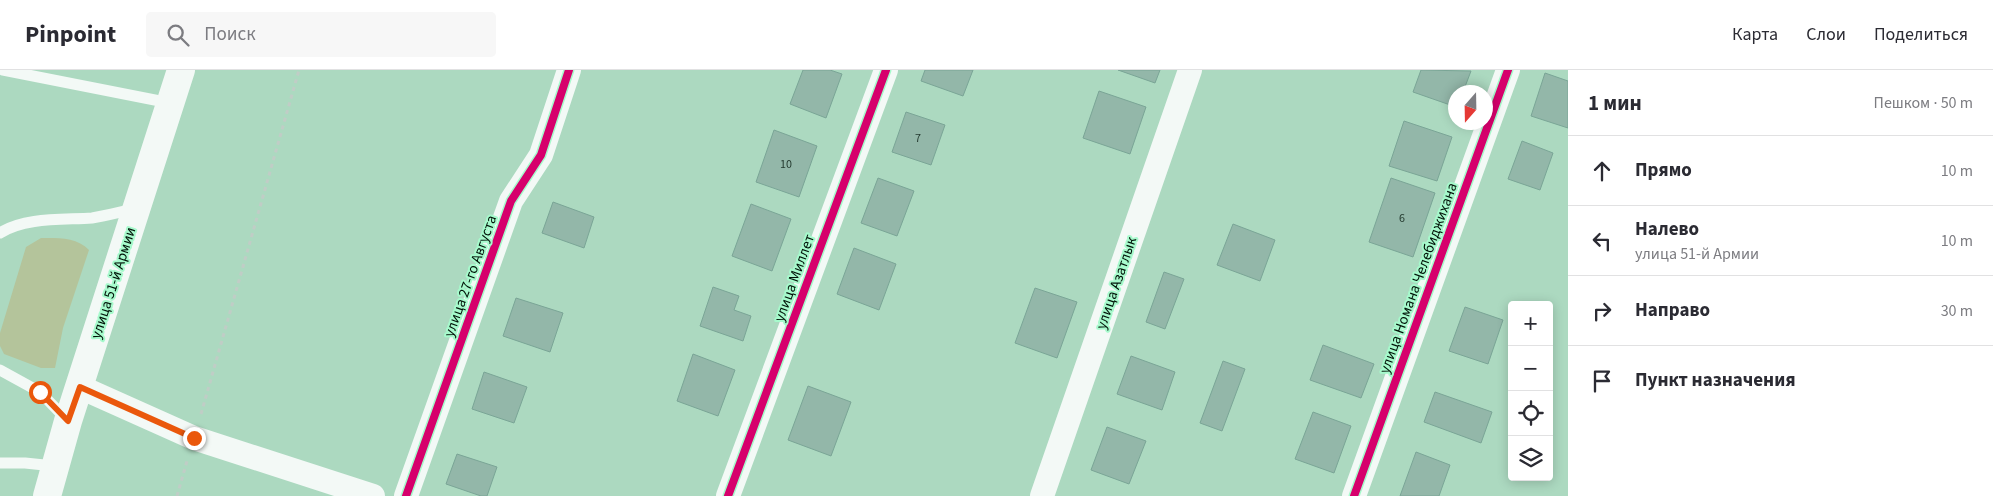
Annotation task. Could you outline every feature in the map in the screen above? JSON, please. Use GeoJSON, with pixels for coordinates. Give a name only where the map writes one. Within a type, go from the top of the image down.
{"type":"FeatureCollection","features":[{"type":"Feature","properties":{"kind":"main road","name":"улица 51-й Армии"},"geometry":{"type":"LineString","coordinates":[[47,496],[68,421],[181,70]]}},
{"type":"Feature","properties":{"kind":"street","name":"улица 27-го Августа"},"geometry":{"type":"LineString","coordinates":[[406,496],[511,202],[540,155],[569,70]]}},
{"type":"Feature","properties":{"kind":"street","name":"улица Миллет"},"geometry":{"type":"LineString","coordinates":[[728,496],[886,70]]}},
{"type":"Feature","properties":{"kind":"street","name":"улица Азатлык"},"geometry":{"type":"LineString","coordinates":[[1042,496],[1190,70]]}},
{"type":"Feature","properties":{"kind":"street","name":"улица Номана Челебиджихана"},"geometry":{"type":"LineString","coordinates":[[1354,496],[1508,70]]}},
{"type":"Feature","properties":{"kind":"street"},"geometry":{"type":"LineString","coordinates":[[80,387],[194,438],[373,496]]}},
{"type":"Feature","properties":{"kind":"lane"},"geometry":{"type":"LineString","coordinates":[[3,70],[170,103]]}},
{"type":"Feature","properties":{"kind":"lane"},"geometry":{"type":"LineString","coordinates":[[0,233],[9,228],[53,219],[93,218],[136,209]]}},
{"type":"Feature","properties":{"kind":"lane"},"geometry":{"type":"LineString","coordinates":[[0,370],[40,392],[68,421]]}},
{"type":"Feature","properties":{"kind":"lane"},"geometry":{"type":"LineString","coordinates":[[0,463],[54,466]]}},
{"type":"Feature","properties":{"kind":"path"},"geometry":{"type":"LineString","coordinates":[[177,496],[299,70]]}},
{"type":"Feature","properties":{"kind":"green space"},"geometry":{"type":"Polygon","coordinates":[[[41,238],[73,240],[89,250],[63,328],[55,368],[41,368],[4,354],[0,346],[0,333],[26,247],[41,238]]]}},
{"type":"Feature","properties":{"kind":"building"},"geometry":{"type":"Polygon","coordinates":[[[803,70],[830,70],[842,74],[826,118],[790,104],[803,70]]]}},
{"type":"Feature","properties":{"kind":"building"},"geometry":{"type":"Polygon","coordinates":[[[925,70],[973,70],[963,96],[921,81],[925,70]]]}},
{"type":"Feature","properties":{"kind":"building"},"geometry":{"type":"Polygon","coordinates":[[[1118,70],[1160,70],[1155,83],[1118,70]]]}},
{"type":"Feature","properties":{"kind":"building"},"geometry":{"type":"Polygon","coordinates":[[[1421,70],[1471,71],[1466,85],[1448,85],[1448,104],[1413,92],[1421,70]]]}},
{"type":"Feature","properties":{"kind":"building"},"geometry":{"type":"Polygon","coordinates":[[[1545,73],[1568,81],[1568,128],[1531,116],[1545,73]]]}},
{"type":"Feature","properties":{"kind":"building"},"geometry":{"type":"Polygon","coordinates":[[[1099,91],[1146,107],[1130,154],[1083,138],[1099,91]]]}},
{"type":"Feature","properties":{"kind":"building"},"geometry":{"type":"Polygon","coordinates":[[[906,112],[945,125],[931,165],[892,152],[906,112]]]}},
{"type":"Feature","properties":{"kind":"building"},"geometry":{"type":"Polygon","coordinates":[[[1404,121],[1452,137],[1437,181],[1389,166],[1404,121]]]}},
{"type":"Feature","properties":{"kind":"building"},"geometry":{"type":"Polygon","coordinates":[[[774,130],[817,146],[799,197],[756,182],[774,130]]]}},
{"type":"Feature","properties":{"kind":"building"},"geometry":{"type":"Polygon","coordinates":[[[1522,141],[1553,153],[1540,190],[1508,179],[1522,141]]]}},
{"type":"Feature","properties":{"kind":"building"},"geometry":{"type":"Polygon","coordinates":[[[878,178],[914,191],[897,236],[861,223],[878,178]]]}},
{"type":"Feature","properties":{"kind":"building"},"geometry":{"type":"Polygon","coordinates":[[[1391,178],[1435,193],[1413,257],[1369,242],[1391,178]]]}},
{"type":"Feature","properties":{"kind":"building"},"geometry":{"type":"Polygon","coordinates":[[[553,202],[594,217],[584,248],[542,233],[553,202]]]}},
{"type":"Feature","properties":{"kind":"building"},"geometry":{"type":"Polygon","coordinates":[[[751,204],[791,219],[772,271],[732,256],[751,204]]]}},
{"type":"Feature","properties":{"kind":"building"},"geometry":{"type":"Polygon","coordinates":[[[1233,224],[1275,240],[1260,281],[1217,265],[1233,224]]]}},
{"type":"Feature","properties":{"kind":"building"},"geometry":{"type":"Polygon","coordinates":[[[854,248],[896,264],[879,310],[837,294],[854,248]]]}},
{"type":"Feature","properties":{"kind":"building"},"geometry":{"type":"Polygon","coordinates":[[[1164,272],[1184,279],[1165,329],[1146,322],[1164,272]]]}},
{"type":"Feature","properties":{"kind":"building"},"geometry":{"type":"Polygon","coordinates":[[[713,287],[739,296],[734,310],[751,316],[743,341],[700,326],[713,287]]]}},
{"type":"Feature","properties":{"kind":"building"},"geometry":{"type":"Polygon","coordinates":[[[1035,288],[1077,302],[1057,358],[1015,343],[1035,288]]]}},
{"type":"Feature","properties":{"kind":"building"},"geometry":{"type":"Polygon","coordinates":[[[516,298],[563,313],[550,352],[503,336],[516,298]]]}},
{"type":"Feature","properties":{"kind":"building"},"geometry":{"type":"Polygon","coordinates":[[[1465,307],[1503,320],[1488,364],[1449,351],[1465,307]]]}},
{"type":"Feature","properties":{"kind":"building"},"geometry":{"type":"Polygon","coordinates":[[[1323,345],[1374,364],[1361,398],[1310,380],[1323,345]]]}},
{"type":"Feature","properties":{"kind":"building"},"geometry":{"type":"Polygon","coordinates":[[[693,354],[735,370],[718,416],[677,401],[693,354]]]}},
{"type":"Feature","properties":{"kind":"building"},"geometry":{"type":"Polygon","coordinates":[[[1131,356],[1175,372],[1162,410],[1117,394],[1131,356]]]}},
{"type":"Feature","properties":{"kind":"building"},"geometry":{"type":"Polygon","coordinates":[[[1223,361],[1245,369],[1222,431],[1200,423],[1223,361]]]}},
{"type":"Feature","properties":{"kind":"building"},"geometry":{"type":"Polygon","coordinates":[[[484,372],[527,387],[514,423],[472,409],[484,372]]]}},
{"type":"Feature","properties":{"kind":"building"},"geometry":{"type":"Polygon","coordinates":[[[808,386],[851,402],[831,456],[788,440],[808,386]]]}},
{"type":"Feature","properties":{"kind":"building"},"geometry":{"type":"Polygon","coordinates":[[[1435,392],[1492,412],[1481,443],[1424,422],[1435,392]]]}},
{"type":"Feature","properties":{"kind":"building"},"geometry":{"type":"Polygon","coordinates":[[[1313,412],[1351,426],[1334,473],[1295,459],[1313,412]]]}},
{"type":"Feature","properties":{"kind":"building"},"geometry":{"type":"Polygon","coordinates":[[[1107,427],[1146,441],[1129,484],[1091,470],[1107,427]]]}},
{"type":"Feature","properties":{"kind":"building"},"geometry":{"type":"Polygon","coordinates":[[[1416,452],[1450,465],[1439,496],[1400,496],[1416,452]]]}},
{"type":"Feature","properties":{"kind":"building"},"geometry":{"type":"Polygon","coordinates":[[[457,454],[497,467],[487,496],[481,496],[446,484],[457,454]]]}},
{"type":"Feature","properties":{"kind":"cycle path"},"geometry":{"type":"LineString","coordinates":[[406,496],[511,201],[541,155],[569,70]]}},
{"type":"Feature","properties":{"kind":"cycle path"},"geometry":{"type":"LineString","coordinates":[[728,496],[886,70]]}},
{"type":"Feature","properties":{"kind":"cycle path"},"geometry":{"type":"LineString","coordinates":[[1354,496],[1508,70]]}},
{"type":"Feature","properties":{"kind":"route"},"geometry":{"type":"LineString","coordinates":[[40,392],[68,421],[80,387],[194,438]]}}]}
